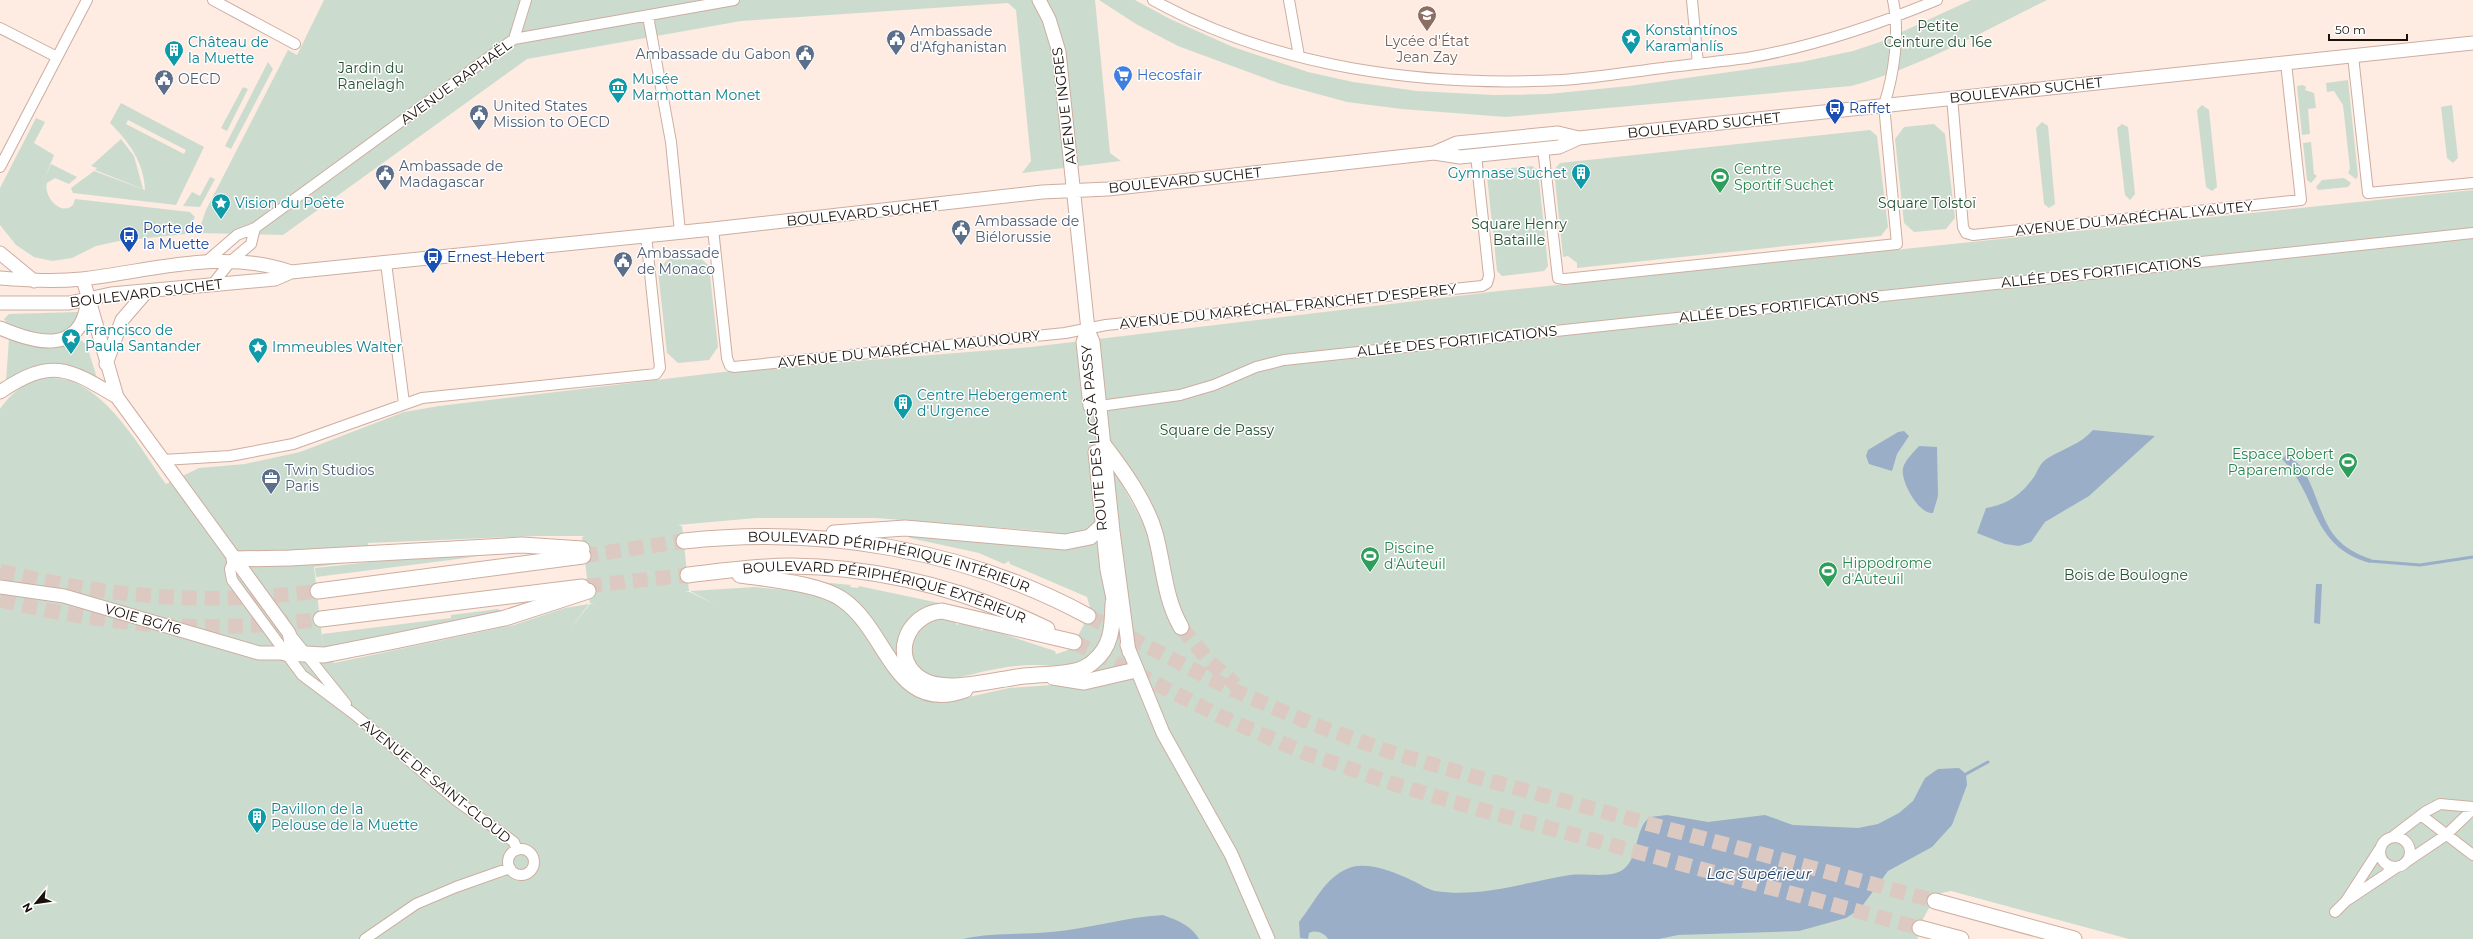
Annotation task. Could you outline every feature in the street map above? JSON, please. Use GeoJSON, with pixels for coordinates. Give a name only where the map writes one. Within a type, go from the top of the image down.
{"type":"FeatureCollection","features":[{"type":"Feature","properties":{"kind":"highway"},"geometry":{"type":"LineString","coordinates":[[1103,444],[1117,462],[1150,520],[1158,542],[1167,596],[1181,627]]}},
{"type":"Feature","properties":{"kind":"highway"},"geometry":{"type":"LineString","coordinates":[[786,535],[905,528],[1065,542],[1090,537],[1103,525]]}},
{"type":"Feature","properties":{"kind":"highway","name":"BOULEVARD PÉRIPHÉRIQUE INTÉRIEUR"},"geometry":{"type":"LineString","coordinates":[[684,541],[786,535],[859,542],[947,560],[1007,580],[1088,616]]}},
{"type":"Feature","properties":{"kind":"highway"},"geometry":{"type":"LineString","coordinates":[[234,559],[297,558],[522,545],[582,552],[318,591]]}},
{"type":"Feature","properties":{"kind":"highway","name":"BOULEVARD PÉRIPHÉRIQUE EXTÉRIEUR"},"geometry":{"type":"LineString","coordinates":[[688,575],[791,566],[837,569],[897,578],[942,588],[991,604],[1074,642],[942,612],[923,616],[909,630],[904,648],[906,660],[913,672],[923,680],[935,685],[995,681]]}},
{"type":"Feature","properties":{"kind":"highway"},"geometry":{"type":"LineString","coordinates":[[712,572],[812,588],[842,599],[862,618],[906,681],[924,693],[949,695],[995,681],[1079,670],[1097,658],[1110,640],[1114,603]]}},
{"type":"Feature","properties":{"kind":"highway"},"geometry":{"type":"LineString","coordinates":[[285,653],[324,655],[505,618],[587,589],[321,620]]}},
{"type":"Feature","properties":{"kind":"highway"},"geometry":{"type":"LineString","coordinates":[[1044,675],[1084,682],[1136,670]]}},
{"type":"Feature","properties":{"kind":"highway"},"geometry":{"type":"LineString","coordinates":[[1935,901],[2074,939]]}},
{"type":"Feature","properties":{"kind":"highway"},"geometry":{"type":"LineString","coordinates":[[1920,928],[1961,939]]}},
{"type":"Feature","properties":{"kind":"main road","name":"AVENUE INGRES"},"geometry":{"type":"LineString","coordinates":[[1039,0],[1049,19],[1059,52],[1088,330]]}},
{"type":"Feature","properties":{"kind":"main road","name":"BOULEVARD SUCHET"},"geometry":{"type":"LineString","coordinates":[[1434,153],[1460,157],[1559,147],[1579,138],[1884,106],[1952,97],[2473,43]]}},
{"type":"Feature","properties":{"kind":"main road","name":"BOULEVARD SUCHET"},"geometry":{"type":"LineString","coordinates":[[0,303],[69,303],[147,291],[275,279],[291,272],[713,229],[1042,192],[1108,189],[1434,153],[1465,142],[1558,133],[1579,138]]}},
{"type":"Feature","properties":{"kind":"main road"},"geometry":{"type":"LineString","coordinates":[[0,253],[34,281]]}},
{"type":"Feature","properties":{"kind":"main road","name":"BOULEVARD SUCHET"},"geometry":{"type":"LineString","coordinates":[[0,278],[34,281],[83,279],[207,261],[231,261],[274,266],[291,272]]}},
{"type":"Feature","properties":{"kind":"main road"},"geometry":{"type":"LineString","coordinates":[[83,279],[106,364],[117,397]]}},
{"type":"Feature","properties":{"kind":"main road"},"geometry":{"type":"LineString","coordinates":[[106,364],[122,320],[147,291]]}},
{"type":"Feature","properties":{"kind":"main road"},"geometry":{"type":"LineString","coordinates":[[0,328],[31,339],[52,342],[67,338],[76,333],[85,320],[88,299]]}},
{"type":"Feature","properties":{"kind":"main road","name":"ROUTE DES LACS À PASSY"},"geometry":{"type":"LineString","coordinates":[[1088,330],[1093,342],[1095,407],[1103,525],[1114,603],[1129,652],[1163,733],[1230,854],[1268,939]]}},
{"type":"Feature","properties":{"kind":"main road"},"geometry":{"type":"LineString","coordinates":[[0,392],[24,376],[50,370],[71,372],[93,381],[117,397]]}},
{"type":"Feature","properties":{"kind":"main road","name":"AVENUE DE SAINT-CLOUD"},"geometry":{"type":"LineString","coordinates":[[117,397],[289,633]]}},
{"type":"Feature","properties":{"kind":"main road","name":"ROUTE DES LACS À PASSY"},"geometry":{"type":"LineString","coordinates":[[1095,407],[1103,444],[1129,652]]}},
{"type":"Feature","properties":{"kind":"main road","name":"VOIE BG/16"},"geometry":{"type":"LineString","coordinates":[[0,587],[64,596],[259,653],[285,653]]}},
{"type":"Feature","properties":{"kind":"main road"},"geometry":{"type":"LineString","coordinates":[[285,653],[290,649],[289,633]]}},
{"type":"Feature","properties":{"kind":"street"},"geometry":{"type":"LineString","coordinates":[[0,167],[87,0]]}},
{"type":"Feature","properties":{"kind":"street"},"geometry":{"type":"LineString","coordinates":[[213,0],[296,44]]}},
{"type":"Feature","properties":{"kind":"street"},"geometry":{"type":"LineString","coordinates":[[514,38],[526,0]]}},
{"type":"Feature","properties":{"kind":"street","name":"AVENUE RAPHAËL"},"geometry":{"type":"LineString","coordinates":[[207,261],[238,235],[255,228],[514,38],[598,22],[648,16],[734,0]]}},
{"type":"Feature","properties":{"kind":"street"},"geometry":{"type":"LineString","coordinates":[[1153,0],[1174,12],[1236,38],[1299,56],[1353,69],[1426,78],[1521,81],[1564,80],[1748,58],[1811,44],[1896,16],[1937,0]]}},
{"type":"Feature","properties":{"kind":"street"},"geometry":{"type":"LineString","coordinates":[[1289,0],[1299,56]]}},
{"type":"Feature","properties":{"kind":"street"},"geometry":{"type":"LineString","coordinates":[[1692,0],[1698,64]]}},
{"type":"Feature","properties":{"kind":"street"},"geometry":{"type":"LineString","coordinates":[[1543,148],[1558,278],[1565,279],[1897,244],[1884,106],[1892,75],[1896,16],[1893,0]]}},
{"type":"Feature","properties":{"kind":"street"},"geometry":{"type":"LineString","coordinates":[[648,16],[671,142],[680,232]]}},
{"type":"Feature","properties":{"kind":"street"},"geometry":{"type":"LineString","coordinates":[[0,28],[57,57]]}},
{"type":"Feature","properties":{"kind":"street"},"geometry":{"type":"LineString","coordinates":[[2353,56],[2368,194],[2473,183]]}},
{"type":"Feature","properties":{"kind":"street","name":"AVENUE DU MARÉCHAL LYAUTEY"},"geometry":{"type":"LineString","coordinates":[[1952,97],[1963,227],[1966,233],[1973,235],[2052,228],[2301,200],[2286,63]]}},
{"type":"Feature","properties":{"kind":"street","name":"AVENUE DU MARÉCHAL FRANCHET D'ESPEREY"},"geometry":{"type":"LineString","coordinates":[[1088,330],[1106,325],[1482,286],[1487,284],[1489,276],[1476,155]]}},
{"type":"Feature","properties":{"kind":"street"},"geometry":{"type":"LineString","coordinates":[[212,285],[231,261],[251,244],[255,228]]}},
{"type":"Feature","properties":{"kind":"street","name":"AVENUE DU MARÉCHAL MAUNOURY"},"geometry":{"type":"LineString","coordinates":[[713,229],[727,358],[730,366],[734,367],[1088,330]]}},
{"type":"Feature","properties":{"kind":"street","name":"ALLÉE DES FORTIFICATIONS"},"geometry":{"type":"LineString","coordinates":[[1095,407],[1180,394],[1214,385],[1256,367],[1284,360],[2473,232]]}},
{"type":"Feature","properties":{"kind":"street"},"geometry":{"type":"LineString","coordinates":[[163,460],[230,456],[293,444],[375,416],[404,403],[422,398],[649,376],[658,373],[660,368],[646,235]]}},
{"type":"Feature","properties":{"kind":"street"},"geometry":{"type":"LineString","coordinates":[[386,263],[404,403]]}},
{"type":"Feature","properties":{"kind":"street","name":"AVENUE DE SAINT-CLOUD"},"geometry":{"type":"LineString","coordinates":[[234,559],[230,570],[232,580],[302,675],[354,714],[457,802],[514,842],[517,850]]}},
{"type":"Feature","properties":{"kind":"street","name":"AVENUE DE SAINT-CLOUD"},"geometry":{"type":"LineString","coordinates":[[289,633],[354,714]]}},
{"type":"Feature","properties":{"kind":"street"},"geometry":{"type":"LineString","coordinates":[[2346,901],[2381,847],[2420,815],[2440,804],[2473,808]]}},
{"type":"Feature","properties":{"kind":"street"},"geometry":{"type":"LineString","coordinates":[[2335,912],[2346,901],[2446,834],[2473,808]]}},
{"type":"Feature","properties":{"kind":"street"},"geometry":{"type":"LineString","coordinates":[[2420,815],[2473,855]]}},
{"type":"Feature","properties":{"kind":"street"},"geometry":{"type":"LineString","coordinates":[[2381,847],[2384,862],[2392,867],[2402,864],[2409,854],[2408,844],[2400,838],[2391,838]]}},
{"type":"Feature","properties":{"kind":"street"},"geometry":{"type":"LineString","coordinates":[[517,850],[527,851],[532,854],[534,867],[524,875],[516,874],[510,868],[509,859],[517,850]]}},
{"type":"Feature","properties":{"kind":"street"},"geometry":{"type":"LineString","coordinates":[[365,939],[416,904],[456,887],[510,868]]}},
{"type":"Feature","properties":{"kind":"green space","name":"Jardin du Ranelagh"},"geometry":{"type":"Polygon","coordinates":[[[324,0],[1095,0],[1110,153],[1121,161],[1022,173],[1031,161],[1016,10],[1008,3],[741,21],[527,59],[283,235],[198,233],[206,210],[288,50],[297,55],[324,0]]]}},
{"type":"Feature","properties":{"kind":"green space","name":"Petite Ceinture du 16e"},"geometry":{"type":"Polygon","coordinates":[[[1099,0],[1135,0],[1170,19],[1233,47],[1308,72],[1353,82],[1417,91],[1494,95],[1548,94],[1629,86],[1801,62],[1853,51],[1880,42],[1971,0],[2047,0],[1926,59],[1851,86],[1506,117],[1402,109],[1347,102],[1281,84],[1178,46],[1136,24],[1099,0]]]}},
{"type":"Feature","properties":{"kind":"green space"},"geometry":{"type":"Polygon","coordinates":[[[268,62],[273,69],[231,149],[225,146],[268,62]]]}},
{"type":"Feature","properties":{"kind":"green space"},"geometry":{"type":"Polygon","coordinates":[[[2348,80],[2358,176],[2356,179],[2348,173],[2350,169],[2343,105],[2334,91],[2327,92],[2326,83],[2348,80]]]}},
{"type":"Feature","properties":{"kind":"green space"},"geometry":{"type":"Polygon","coordinates":[[[2303,85],[2306,87],[2305,90],[2314,93],[2316,108],[2308,109],[2310,134],[2302,135],[2297,86],[2303,85]]]}},
{"type":"Feature","properties":{"kind":"green space"},"geometry":{"type":"Polygon","coordinates":[[[243,87],[248,89],[227,131],[221,128],[243,87]]]}},
{"type":"Feature","properties":{"kind":"green space"},"geometry":{"type":"Polygon","coordinates":[[[121,103],[204,147],[176,205],[73,193],[71,188],[94,171],[145,190],[142,170],[134,153],[110,123],[121,103]],[[128,120],[126,124],[184,154],[186,150],[128,120]]]}},
{"type":"Feature","properties":{"kind":"green space"},"geometry":{"type":"Polygon","coordinates":[[[2202,105],[2209,110],[2217,187],[2212,191],[2206,187],[2197,110],[2202,105]]]}},
{"type":"Feature","properties":{"kind":"green space"},"geometry":{"type":"Polygon","coordinates":[[[2452,105],[2458,158],[2453,163],[2447,158],[2441,107],[2452,105]]]}},
{"type":"Feature","properties":{"kind":"green space"},"geometry":{"type":"Polygon","coordinates":[[[36,118],[45,122],[34,143],[54,155],[44,180],[51,164],[77,177],[69,184],[55,178],[47,183],[46,188],[50,199],[58,207],[68,208],[73,205],[75,199],[190,212],[195,217],[185,234],[119,241],[96,246],[72,258],[52,261],[34,257],[16,245],[0,225],[0,188],[36,118]]]}},
{"type":"Feature","properties":{"kind":"green space"},"geometry":{"type":"Polygon","coordinates":[[[2042,122],[2048,126],[2055,204],[2049,208],[2044,204],[2036,128],[2042,122]]]}},
{"type":"Feature","properties":{"kind":"green space","name":"Square Tolstoï"},"geometry":{"type":"Polygon","coordinates":[[[1934,124],[1945,134],[1955,218],[1946,229],[1914,232],[1904,223],[1895,139],[1904,127],[1934,124]]]}},
{"type":"Feature","properties":{"kind":"green space"},"geometry":{"type":"Polygon","coordinates":[[[2122,124],[2128,127],[2135,194],[2130,200],[2125,195],[2117,128],[2122,124]]]}},
{"type":"Feature","properties":{"kind":"green space","name":"Centre Sportif Suchet"},"geometry":{"type":"Polygon","coordinates":[[[1870,130],[1877,136],[1888,227],[1881,236],[1577,268],[1577,263],[1568,256],[1563,257],[1554,170],[1560,163],[1870,130]]]}},
{"type":"Feature","properties":{"kind":"green space"},"geometry":{"type":"Polygon","coordinates":[[[121,139],[134,156],[143,189],[95,170],[97,168],[91,166],[121,139]]]}},
{"type":"Feature","properties":{"kind":"green space"},"geometry":{"type":"Polygon","coordinates":[[[2311,142],[2314,174],[2317,176],[2311,183],[2307,180],[2303,143],[2311,142]]]}},
{"type":"Feature","properties":{"kind":"green space","name":"Square Henry Bataille"},"geometry":{"type":"Polygon","coordinates":[[[1532,166],[1538,170],[1548,266],[1544,271],[1502,276],[1497,271],[1487,176],[1491,170],[1532,166]]]}},
{"type":"Feature","properties":{"kind":"green space"},"geometry":{"type":"Polygon","coordinates":[[[210,177],[215,179],[200,207],[183,206],[192,192],[200,196],[210,177]]]}},
{"type":"Feature","properties":{"kind":"green space"},"geometry":{"type":"Polygon","coordinates":[[[2344,178],[2351,183],[2348,187],[2318,190],[2316,187],[2322,180],[2344,178]]]}},
{"type":"Feature","properties":{"kind":"green space","name":"Bois de Boulogne"},"geometry":{"type":"Polygon","coordinates":[[[2473,190],[2473,939],[2129,939],[1951,891],[1940,894],[1932,903],[1921,923],[1918,939],[0,939],[0,409],[13,394],[29,383],[41,379],[62,379],[81,385],[98,397],[129,431],[166,484],[199,468],[245,464],[300,452],[404,412],[439,406],[723,372],[1031,347],[1499,291],[2473,190]],[[1118,471],[1116,474],[1144,524],[1179,609],[1166,555],[1118,471]],[[756,518],[678,525],[682,526],[689,591],[685,592],[690,592],[714,604],[690,591],[755,587],[795,591],[830,600],[851,614],[902,686],[919,698],[942,703],[1009,688],[1052,685],[1054,666],[1032,665],[1010,667],[956,678],[937,678],[928,675],[920,669],[913,660],[912,645],[916,630],[936,617],[954,620],[957,625],[962,622],[980,627],[981,631],[985,628],[1055,651],[1056,654],[1071,649],[1091,611],[1087,597],[1010,564],[1009,561],[1004,564],[979,553],[910,538],[904,533],[1078,548],[1042,531],[876,518],[756,518]],[[536,536],[368,543],[370,560],[314,567],[323,646],[322,634],[451,618],[451,615],[498,609],[501,611],[326,647],[334,663],[514,625],[565,608],[589,604],[570,629],[590,604],[594,603],[590,603],[582,537],[585,536],[536,536]]]}},
{"type":"Feature","properties":{"kind":"green space"},"geometry":{"type":"Polygon","coordinates":[[[697,255],[709,266],[718,347],[709,360],[678,363],[667,353],[658,271],[668,259],[697,255]]]}},
{"type":"Feature","properties":{"kind":"green space"},"geometry":{"type":"Polygon","coordinates":[[[78,312],[75,325],[59,335],[53,336],[29,334],[14,328],[4,319],[9,314],[78,312]]]}},
{"type":"Feature","properties":{"kind":"green space"},"geometry":{"type":"Polygon","coordinates":[[[9,338],[53,347],[70,343],[79,338],[87,346],[97,378],[76,371],[6,381],[9,338]]]}},
{"type":"Feature","properties":{"kind":"green space"},"geometry":{"type":"Polygon","coordinates":[[[477,556],[316,577],[315,568],[388,560],[477,556]]]}},
{"type":"Feature","properties":{"kind":"green space"},"geometry":{"type":"Polygon","coordinates":[[[820,582],[851,585],[850,587],[858,588],[859,586],[944,604],[926,608],[913,616],[901,663],[820,582]]]}},
{"type":"Feature","properties":{"kind":"water"},"geometry":{"type":"Polygon","coordinates":[[[2093,430],[2155,436],[2089,496],[2045,522],[2031,542],[2019,546],[2005,544],[1977,533],[1986,508],[2001,504],[2019,494],[2034,477],[2045,460],[2083,439],[2093,430]]]}},
{"type":"Feature","properties":{"kind":"water"},"geometry":{"type":"Polygon","coordinates":[[[1904,431],[1909,436],[1897,454],[1892,471],[1869,464],[1866,456],[1868,450],[1898,432],[1904,431]]]}},
{"type":"Feature","properties":{"kind":"water"},"geometry":{"type":"Polygon","coordinates":[[[1919,446],[1937,447],[1938,496],[1933,513],[1922,509],[1912,496],[1904,481],[1903,468],[1910,456],[1919,446]]]}},
{"type":"Feature","properties":{"kind":"water"},"geometry":{"type":"Polygon","coordinates":[[[2287,454],[2303,469],[2326,522],[2333,534],[2342,544],[2354,552],[2371,559],[2370,563],[2351,555],[2336,545],[2326,533],[2317,519],[2303,489],[2294,474],[2282,459],[2287,454]]]}},
{"type":"Feature","properties":{"kind":"water"},"geometry":{"type":"Polygon","coordinates":[[[2316,584],[2322,584],[2320,624],[2314,623],[2316,584]]]}},
{"type":"Feature","properties":{"kind":"water","name":"Lac Supérieur"},"geometry":{"type":"Polygon","coordinates":[[[1959,768],[1966,774],[1967,785],[1952,825],[1932,847],[1888,871],[1860,909],[1846,918],[1799,931],[1678,935],[1659,939],[1328,939],[1322,933],[1314,931],[1309,933],[1308,939],[1300,938],[1299,922],[1321,891],[1340,872],[1356,866],[1380,868],[1432,890],[1452,893],[1487,891],[1570,875],[1603,875],[1621,871],[1627,866],[1634,853],[1641,829],[1650,817],[1667,815],[1708,822],[1765,815],[1793,825],[1858,828],[1878,824],[1899,813],[1913,801],[1925,778],[1938,769],[1959,768]]]}},
{"type":"Feature","properties":{"kind":"water"},"geometry":{"type":"Polygon","coordinates":[[[1163,915],[1179,921],[1188,927],[1199,939],[963,939],[985,935],[1040,933],[1065,930],[1135,918],[1163,915]]]}},
{"type":"Feature","properties":{"kind":"waterway"},"geometry":{"type":"LineString","coordinates":[[2370,561],[2420,565],[2473,557]]}},
{"type":"Feature","properties":{"kind":"waterway"},"geometry":{"type":"LineString","coordinates":[[1966,774],[1988,762]]}},
{"type":"Feature","properties":{"kind":"tunnel"},"geometry":{"type":"LineString","coordinates":[[583,556],[684,541]]}},
{"type":"Feature","properties":{"kind":"tunnel"},"geometry":{"type":"LineString","coordinates":[[0,571],[80,587],[119,593],[158,596],[236,598],[276,596],[318,591]]}},
{"type":"Feature","properties":{"kind":"tunnel"},"geometry":{"type":"LineString","coordinates":[[587,586],[688,575]]}},
{"type":"Feature","properties":{"kind":"tunnel"},"geometry":{"type":"LineString","coordinates":[[0,600],[80,616],[159,625],[239,626],[280,624],[321,619]]}},
{"type":"Feature","properties":{"kind":"tunnel"},"geometry":{"type":"LineString","coordinates":[[1088,616],[1231,689],[1310,723],[1390,752],[1472,776],[1935,901]]}},
{"type":"Feature","properties":{"kind":"tunnel"},"geometry":{"type":"LineString","coordinates":[[1181,627],[1209,661],[1236,685]]}},
{"type":"Feature","properties":{"kind":"tunnel"},"geometry":{"type":"LineString","coordinates":[[1074,642],[1222,717],[1305,753],[1391,783],[1478,809],[1920,928]]}},
{"type":"Feature","properties":{"kind":"place","name":"Lycée d'État Jean Zay"},"geometry":{"type":"Point","coordinates":[1427,32]}},
{"type":"Feature","properties":{"kind":"place","name":"Konstantínos Karamanlís"},"geometry":{"type":"Point","coordinates":[1631,55]}},
{"type":"Feature","properties":{"kind":"place","name":"Ambassade d'Afghanistan"},"geometry":{"type":"Point","coordinates":[896,56]}},
{"type":"Feature","properties":{"kind":"place","name":"Château de la Muette"},"geometry":{"type":"Point","coordinates":[174,67]}},
{"type":"Feature","properties":{"kind":"place","name":"Ambassade du Gabon"},"geometry":{"type":"Point","coordinates":[805,71]}},
{"type":"Feature","properties":{"kind":"place","name":"Hecosfair"},"geometry":{"type":"Point","coordinates":[1123,92]}},
{"type":"Feature","properties":{"kind":"place","name":"OECD"},"geometry":{"type":"Point","coordinates":[164,96]}},
{"type":"Feature","properties":{"kind":"place","name":"Musée Marmottan Monet"},"geometry":{"type":"Point","coordinates":[618,104]}},
{"type":"Feature","properties":{"kind":"place","name":"Raffet"},"geometry":{"type":"Point","coordinates":[1835,125]}},
{"type":"Feature","properties":{"kind":"place","name":"United States Mission to OECD"},"geometry":{"type":"Point","coordinates":[479,131]}},
{"type":"Feature","properties":{"kind":"place","name":"Gymnase Suchet"},"geometry":{"type":"Point","coordinates":[1581,190]}},
{"type":"Feature","properties":{"kind":"place","name":"Ambassade de Madagascar"},"geometry":{"type":"Point","coordinates":[385,191]}},
{"type":"Feature","properties":{"kind":"place","name":"Centre Sportif Suchet"},"geometry":{"type":"Point","coordinates":[1720,194]}},
{"type":"Feature","properties":{"kind":"place","name":"Vision du Poète"},"geometry":{"type":"Point","coordinates":[221,220]}},
{"type":"Feature","properties":{"kind":"place","name":"Ambassade de Biélorussie"},"geometry":{"type":"Point","coordinates":[961,246]}},
{"type":"Feature","properties":{"kind":"place","name":"Porte de la Muette"},"geometry":{"type":"Point","coordinates":[129,253]}},
{"type":"Feature","properties":{"kind":"place","name":"Ernest Hebert"},"geometry":{"type":"Point","coordinates":[433,274]}},
{"type":"Feature","properties":{"kind":"place","name":"Ambassade de Monaco"},"geometry":{"type":"Point","coordinates":[623,278]}},
{"type":"Feature","properties":{"kind":"place","name":"Francisco de Paula Santander"},"geometry":{"type":"Point","coordinates":[71,355]}},
{"type":"Feature","properties":{"kind":"place","name":"Immeubles Walter"},"geometry":{"type":"Point","coordinates":[258,364]}},
{"type":"Feature","properties":{"kind":"place","name":"Centre Hebergement d'Urgence"},"geometry":{"type":"Point","coordinates":[903,420]}},
{"type":"Feature","properties":{"kind":"place","name":"Espace Robert Paparemborde"},"geometry":{"type":"Point","coordinates":[2348,479]}},
{"type":"Feature","properties":{"kind":"place","name":"Twin Studios Paris"},"geometry":{"type":"Point","coordinates":[271,495]}},
{"type":"Feature","properties":{"kind":"place","name":"Piscine d'Auteuil"},"geometry":{"type":"Point","coordinates":[1370,573]}},
{"type":"Feature","properties":{"kind":"place","name":"Hippodrome d'Auteuil"},"geometry":{"type":"Point","coordinates":[1828,588]}},
{"type":"Feature","properties":{"kind":"place","name":"Pavillon de la Pelouse de la Muette"},"geometry":{"type":"Point","coordinates":[257,834]}},
{"type":"Feature","properties":{"kind":"park label","name":"Square de Passy"},"geometry":{"type":"Point","coordinates":[1217,430]}}]}
